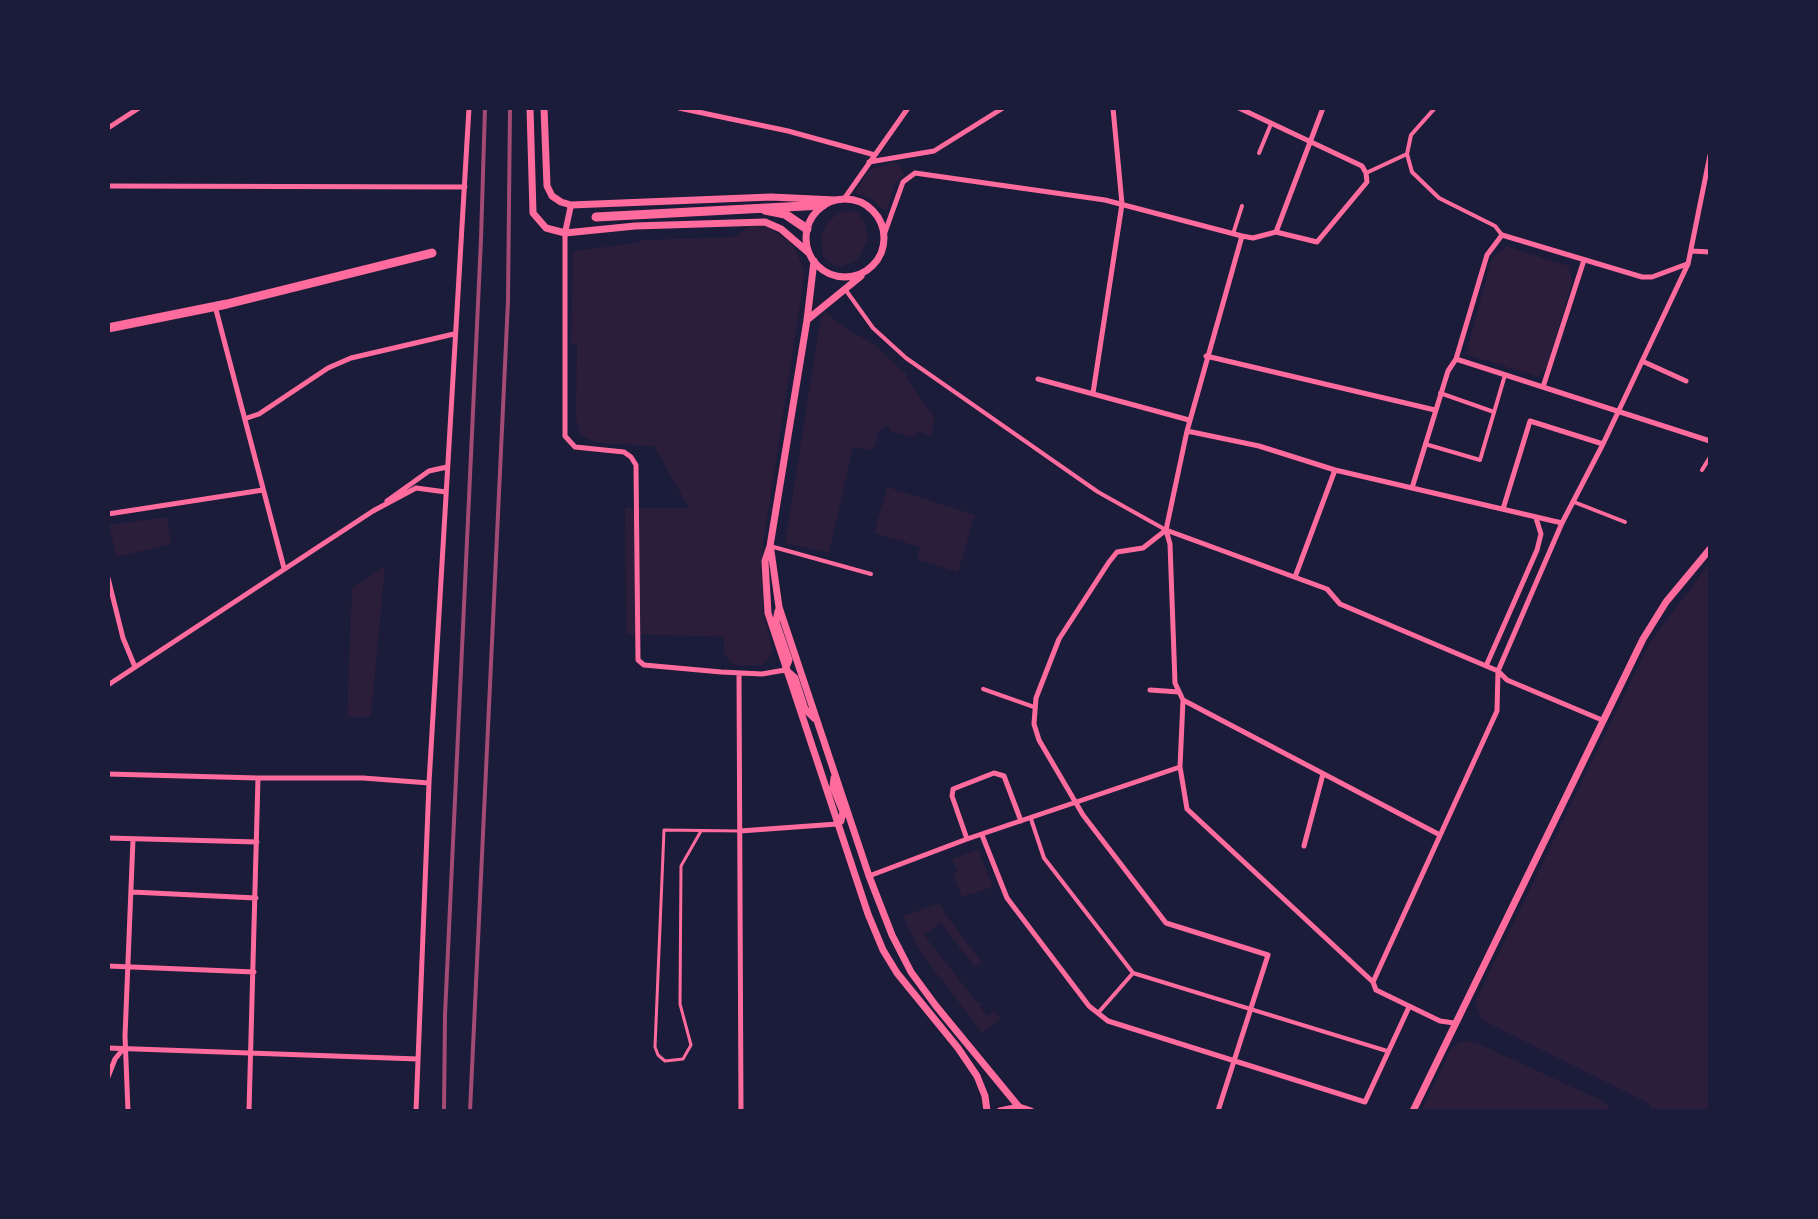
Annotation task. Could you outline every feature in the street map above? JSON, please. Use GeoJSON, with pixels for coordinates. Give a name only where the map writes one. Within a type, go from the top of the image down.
{"type":"FeatureCollection","features":[{"type":"Feature","properties":{"kind":"highway"},"geometry":{"type":"LineString","coordinates":[[596,217],[823,205]]}},
{"type":"Feature","properties":{"kind":"highway"},"geometry":{"type":"LineString","coordinates":[[761,209],[785,214],[807,229]]}},
{"type":"Feature","properties":{"kind":"highway"},"geometry":{"type":"LineString","coordinates":[[108,328],[214,306],[432,253]]}},
{"type":"Feature","properties":{"kind":"main road"},"geometry":{"type":"LineString","coordinates":[[530,108],[533,213],[546,228],[565,233],[635,226],[765,222],[781,229],[819,267],[835,275],[852,276],[868,269]]}},
{"type":"Feature","properties":{"kind":"main road"},"geometry":{"type":"LineString","coordinates":[[544,108],[547,186],[552,196],[561,202],[571,205],[771,197],[854,200],[871,209],[884,235],[880,254],[868,269],[807,320]]}},
{"type":"Feature","properties":{"kind":"main road"},"geometry":{"type":"LineString","coordinates":[[839,200],[823,205],[810,220],[807,229],[806,241],[811,257],[807,320],[765,561],[766,599],[785,670],[883,950],[897,973],[953,1040],[977,1076],[987,1111]]}},
{"type":"Feature","properties":{"kind":"main road"},"geometry":{"type":"LineString","coordinates":[[770,546],[779,607],[869,876],[892,935],[911,972],[1019,1107]]}},
{"type":"Feature","properties":{"kind":"main road"},"geometry":{"type":"LineString","coordinates":[[1413,1111],[1602,720],[1653,622],[1710,549]]}},
{"type":"Feature","properties":{"kind":"main road"},"geometry":{"type":"LineString","coordinates":[[779,607],[776,622],[789,660],[785,670]]}},
{"type":"Feature","properties":{"kind":"main road"},"geometry":{"type":"LineString","coordinates":[[785,670],[795,678],[805,709],[817,721]]}},
{"type":"Feature","properties":{"kind":"main road"},"geometry":{"type":"LineString","coordinates":[[835,775],[833,787],[843,812],[837,824]]}},
{"type":"Feature","properties":{"kind":"main road"},"geometry":{"type":"LineString","coordinates":[[837,824],[849,831],[858,860],[869,876]]}},
{"type":"Feature","properties":{"kind":"main road"},"geometry":{"type":"LineString","coordinates":[[1000,1111],[1019,1107],[1031,1111]]}},
{"type":"Feature","properties":{"kind":"street"},"geometry":{"type":"LineString","coordinates":[[108,128],[139,108]]}},
{"type":"Feature","properties":{"kind":"street"},"geometry":{"type":"LineString","coordinates":[[416,1111],[429,783],[469,108]]}},
{"type":"Feature","properties":{"kind":"street"},"geometry":{"type":"LineString","coordinates":[[679,108],[788,131],[875,155]]}},
{"type":"Feature","properties":{"kind":"street"},"geometry":{"type":"LineString","coordinates":[[839,200],[908,108]]}},
{"type":"Feature","properties":{"kind":"street"},"geometry":{"type":"LineString","coordinates":[[869,162],[934,151],[1003,108]]}},
{"type":"Feature","properties":{"kind":"street"},"geometry":{"type":"LineString","coordinates":[[1093,393],[1122,204],[1113,108]]}},
{"type":"Feature","properties":{"kind":"street"},"geometry":{"type":"LineString","coordinates":[[884,235],[903,182],[915,173],[1122,204],[1253,238],[1276,232],[1317,242],[1367,182],[1362,166],[1239,108]]}},
{"type":"Feature","properties":{"kind":"street"},"geometry":{"type":"LineString","coordinates":[[1276,232],[1323,108]]}},
{"type":"Feature","properties":{"kind":"street"},"geometry":{"type":"LineString","coordinates":[[1435,108],[1411,135],[1407,154],[1412,172],[1439,198],[1495,226],[1502,235],[1642,277],[1652,277],[1688,264]]}},
{"type":"Feature","properties":{"kind":"street"},"geometry":{"type":"LineString","coordinates":[[1259,153],[1271,124]]}},
{"type":"Feature","properties":{"kind":"street"},"geometry":{"type":"LineString","coordinates":[[1366,173],[1407,154]]}},
{"type":"Feature","properties":{"kind":"street"},"geometry":{"type":"LineString","coordinates":[[1373,982],[1497,711],[1498,671],[1562,523],[1688,264],[1710,155]]}},
{"type":"Feature","properties":{"kind":"street"},"geometry":{"type":"LineString","coordinates":[[108,186],[465,187]]}},
{"type":"Feature","properties":{"kind":"street"},"geometry":{"type":"LineString","coordinates":[[571,205],[565,233],[565,436],[575,447],[624,452],[636,465],[638,660],[644,665],[739,673],[770,674],[785,670]]}},
{"type":"Feature","properties":{"kind":"street"},"geometry":{"type":"LineString","coordinates":[[1233,234],[1242,206]]}},
{"type":"Feature","properties":{"kind":"street"},"geometry":{"type":"LineString","coordinates":[[1412,488],[1440,393],[1456,359],[1487,255],[1502,235]]}},
{"type":"Feature","properties":{"kind":"street"},"geometry":{"type":"LineString","coordinates":[[1242,236],[1189,420],[1166,530],[1170,544],[1175,683],[1183,700],[1180,767],[1187,809],[1373,982],[1376,990],[1440,1021],[1454,1023]]}},
{"type":"Feature","properties":{"kind":"street"},"geometry":{"type":"LineString","coordinates":[[1692,251],[1710,252]]}},
{"type":"Feature","properties":{"kind":"street"},"geometry":{"type":"LineString","coordinates":[[1543,387],[1584,260]]}},
{"type":"Feature","properties":{"kind":"street"},"geometry":{"type":"LineString","coordinates":[[845,289],[873,328],[906,358],[1125,510],[1166,530],[1327,589],[1340,604],[1498,671],[1507,680],[1602,720]]}},
{"type":"Feature","properties":{"kind":"street"},"geometry":{"type":"LineString","coordinates":[[214,306],[284,568]]}},
{"type":"Feature","properties":{"kind":"street"},"geometry":{"type":"LineString","coordinates":[[246,418],[259,414],[340,363],[454,334]]}},
{"type":"Feature","properties":{"kind":"street"},"geometry":{"type":"LineString","coordinates":[[1206,356],[1435,410]]}},
{"type":"Feature","properties":{"kind":"street"},"geometry":{"type":"LineString","coordinates":[[1456,359],[1710,441]]}},
{"type":"Feature","properties":{"kind":"street"},"geometry":{"type":"LineString","coordinates":[[1642,361],[1686,381]]}},
{"type":"Feature","properties":{"kind":"street"},"geometry":{"type":"LineString","coordinates":[[1425,444],[1480,460],[1505,375]]}},
{"type":"Feature","properties":{"kind":"street"},"geometry":{"type":"LineString","coordinates":[[1038,379],[1189,420]]}},
{"type":"Feature","properties":{"kind":"street"},"geometry":{"type":"LineString","coordinates":[[1440,393],[1494,412]]}},
{"type":"Feature","properties":{"kind":"street"},"geometry":{"type":"LineString","coordinates":[[1503,509],[1530,421],[1603,444]]}},
{"type":"Feature","properties":{"kind":"street"},"geometry":{"type":"LineString","coordinates":[[1187,431],[1284,453],[1335,470],[1562,523]]}},
{"type":"Feature","properties":{"kind":"street"},"geometry":{"type":"LineString","coordinates":[[1702,470],[1710,457]]}},
{"type":"Feature","properties":{"kind":"street"},"geometry":{"type":"LineString","coordinates":[[108,685],[429,471],[448,467]]}},
{"type":"Feature","properties":{"kind":"street"},"geometry":{"type":"LineString","coordinates":[[1295,577],[1335,470]]}},
{"type":"Feature","properties":{"kind":"street"},"geometry":{"type":"LineString","coordinates":[[373,511],[416,488],[446,492]]}},
{"type":"Feature","properties":{"kind":"street"},"geometry":{"type":"LineString","coordinates":[[108,514],[263,490]]}},
{"type":"Feature","properties":{"kind":"street"},"geometry":{"type":"LineString","coordinates":[[1574,502],[1625,522]]}},
{"type":"Feature","properties":{"kind":"street"},"geometry":{"type":"LineString","coordinates":[[1486,666],[1537,550],[1541,534],[1536,517]]}},
{"type":"Feature","properties":{"kind":"street"},"geometry":{"type":"LineString","coordinates":[[1166,530],[1143,548],[1122,550],[1113,556],[1059,639],[1034,707],[1034,724],[1039,740],[1076,803],[1166,923],[1268,955],[1218,1111]]}},
{"type":"Feature","properties":{"kind":"street"},"geometry":{"type":"LineString","coordinates":[[770,546],[871,574]]}},
{"type":"Feature","properties":{"kind":"street"},"geometry":{"type":"LineString","coordinates":[[108,578],[123,638],[135,667]]}},
{"type":"Feature","properties":{"kind":"street"},"geometry":{"type":"LineString","coordinates":[[739,673],[741,1111]]}},
{"type":"Feature","properties":{"kind":"street"},"geometry":{"type":"LineString","coordinates":[[983,689],[1034,707]]}},
{"type":"Feature","properties":{"kind":"street"},"geometry":{"type":"LineString","coordinates":[[1150,690],[1179,692]]}},
{"type":"Feature","properties":{"kind":"street"},"geometry":{"type":"LineString","coordinates":[[1183,700],[1440,835]]}},
{"type":"Feature","properties":{"kind":"street"},"geometry":{"type":"LineString","coordinates":[[869,876],[967,839],[1180,767]]}},
{"type":"Feature","properties":{"kind":"street"},"geometry":{"type":"LineString","coordinates":[[967,839],[952,796],[953,789],[994,773],[1004,776],[1021,821]]}},
{"type":"Feature","properties":{"kind":"street"},"geometry":{"type":"LineString","coordinates":[[108,774],[363,778],[429,783]]}},
{"type":"Feature","properties":{"kind":"street"},"geometry":{"type":"LineString","coordinates":[[1304,846],[1323,774]]}},
{"type":"Feature","properties":{"kind":"street"},"geometry":{"type":"LineString","coordinates":[[249,1111],[258,778]]}},
{"type":"Feature","properties":{"kind":"street"},"geometry":{"type":"LineString","coordinates":[[1031,819],[1044,858],[1133,973],[1387,1051]]}},
{"type":"Feature","properties":{"kind":"street"},"geometry":{"type":"LineString","coordinates":[[740,831],[837,824]]}},
{"type":"Feature","properties":{"kind":"street"},"geometry":{"type":"LineString","coordinates":[[982,835],[1007,898],[1097,1014],[1108,1021],[1365,1102],[1409,1007]]}},
{"type":"Feature","properties":{"kind":"street"},"geometry":{"type":"LineString","coordinates":[[108,838],[257,842]]}},
{"type":"Feature","properties":{"kind":"street"},"geometry":{"type":"LineString","coordinates":[[128,1111],[125,1048],[133,839]]}},
{"type":"Feature","properties":{"kind":"street"},"geometry":{"type":"LineString","coordinates":[[132,892],[256,898]]}},
{"type":"Feature","properties":{"kind":"street"},"geometry":{"type":"LineString","coordinates":[[108,966],[254,972]]}},
{"type":"Feature","properties":{"kind":"street"},"geometry":{"type":"LineString","coordinates":[[1097,1014],[1133,973]]}},
{"type":"Feature","properties":{"kind":"street"},"geometry":{"type":"LineString","coordinates":[[108,1048],[418,1059]]}},
{"type":"Feature","properties":{"kind":"street"},"geometry":{"type":"LineString","coordinates":[[108,1077],[115,1059],[125,1048]]}},
{"type":"Feature","properties":{"kind":"lane"},"geometry":{"type":"LineString","coordinates":[[701,831],[681,866],[680,1004],[691,1045],[683,1059],[665,1061],[655,1047],[664,830],[740,831]]}},
{"type":"Feature","properties":{"kind":"shaded area"},"geometry":{"type":"Polygon","coordinates":[[[894,162],[905,173],[894,185],[888,209],[884,210],[871,199],[855,193],[869,170],[894,162]]]}},
{"type":"Feature","properties":{"kind":"shaded area"},"geometry":{"type":"Polygon","coordinates":[[[848,210],[856,212],[865,221],[868,241],[856,261],[839,267],[823,256],[821,236],[828,221],[848,210]]]}},
{"type":"Feature","properties":{"kind":"shaded area"},"geometry":{"type":"Polygon","coordinates":[[[750,225],[766,227],[789,241],[805,273],[763,545],[763,612],[773,649],[762,665],[738,666],[730,662],[724,653],[724,637],[626,634],[625,508],[689,508],[654,446],[597,443],[581,435],[576,418],[577,345],[571,344],[573,251],[642,240],[735,237],[750,225]]]}},
{"type":"Feature","properties":{"kind":"shaded area"},"geometry":{"type":"Polygon","coordinates":[[[1506,246],[1569,266],[1572,282],[1547,367],[1538,377],[1466,354],[1492,258],[1506,246]]]}},
{"type":"Feature","properties":{"kind":"shaded area"},"geometry":{"type":"Polygon","coordinates":[[[825,312],[875,345],[906,374],[935,418],[931,436],[919,432],[912,438],[890,431],[888,426],[876,433],[878,437],[872,451],[853,447],[829,553],[785,543],[821,316],[825,312]]]}},
{"type":"Feature","properties":{"kind":"shaded area"},"geometry":{"type":"Polygon","coordinates":[[[887,487],[975,515],[958,572],[917,560],[920,547],[874,533],[887,487]]]}},
{"type":"Feature","properties":{"kind":"shaded area"},"geometry":{"type":"Polygon","coordinates":[[[167,517],[171,544],[116,557],[109,525],[167,517]]]}},
{"type":"Feature","properties":{"kind":"shaded area"},"geometry":{"type":"Polygon","coordinates":[[[1710,563],[1710,1111],[1650,1111],[1650,1104],[1482,1020],[1475,1002],[1650,642],[1710,563]]]}},
{"type":"Feature","properties":{"kind":"shaded area"},"geometry":{"type":"Polygon","coordinates":[[[385,566],[371,717],[347,717],[352,588],[385,566]]]}},
{"type":"Feature","properties":{"kind":"shaded area"},"geometry":{"type":"Polygon","coordinates":[[[978,849],[993,887],[962,897],[953,874],[958,872],[952,859],[978,849]]]}},
{"type":"Feature","properties":{"kind":"shaded area"},"geometry":{"type":"Polygon","coordinates":[[[940,903],[982,962],[975,967],[940,923],[924,935],[979,1001],[987,1016],[995,1011],[1001,1019],[982,1033],[919,950],[903,916],[940,903]]]}},
{"type":"Feature","properties":{"kind":"shaded area"},"geometry":{"type":"Polygon","coordinates":[[[1466,1041],[1477,1043],[1605,1102],[1612,1111],[1421,1111],[1451,1049],[1466,1041]]]}},
{"type":"Feature","properties":{"kind":"railway"},"geometry":{"type":"LineString","coordinates":[[444,1111],[445,1015],[485,108]]}},
{"type":"Feature","properties":{"kind":"railway"},"geometry":{"type":"LineString","coordinates":[[470,1111],[508,301],[510,108]]}}]}
